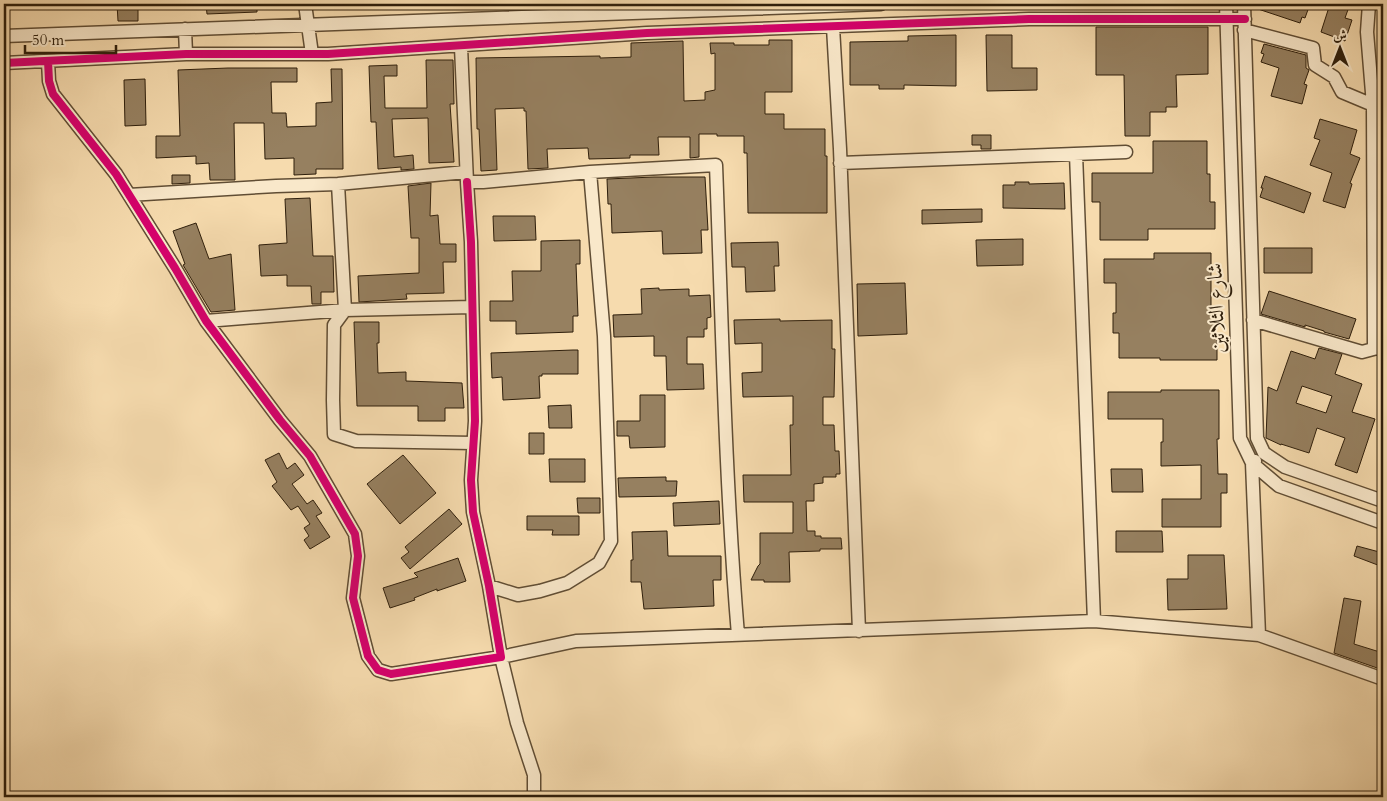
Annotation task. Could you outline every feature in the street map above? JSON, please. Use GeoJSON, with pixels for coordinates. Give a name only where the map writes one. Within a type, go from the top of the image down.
{"type":"FeatureCollection","features":[{"type":"Feature","properties":{"kind":"street"},"geometry":{"type":"LineString","coordinates":[[304,4],[312,54]]}},
{"type":"Feature","properties":{"kind":"street"},"geometry":{"type":"LineString","coordinates":[[4,36],[669,9],[881,4]]}},
{"type":"Feature","properties":{"kind":"street","name":"شارع الثلاثين"},"geometry":{"type":"LineString","coordinates":[[1226,4],[1240,438],[1252,463],[1279,486],[1383,523]]}},
{"type":"Feature","properties":{"kind":"street","name":"شارع الثلاثين"},"geometry":{"type":"LineString","coordinates":[[1244,4],[1257,438],[1264,453]]}},
{"type":"Feature","properties":{"kind":"street"},"geometry":{"type":"LineString","coordinates":[[1369,4],[1367,32],[1378,110],[1378,227],[1374,347],[1380,349]]}},
{"type":"Feature","properties":{"kind":"street"},"geometry":{"type":"LineString","coordinates":[[669,9],[681,32]]}},
{"type":"Feature","properties":{"kind":"street"},"geometry":{"type":"LineString","coordinates":[[4,63],[186,54],[328,54],[681,32],[1029,19],[1226,19],[1312,48],[1315,64],[1334,77],[1342,92],[1378,110]]}},
{"type":"Feature","properties":{"kind":"street"},"geometry":{"type":"LineString","coordinates":[[832,27],[840,163],[859,631]]}},
{"type":"Feature","properties":{"kind":"street"},"geometry":{"type":"LineString","coordinates":[[185,30],[186,54]]}},
{"type":"Feature","properties":{"kind":"street"},"geometry":{"type":"LineString","coordinates":[[461,47],[466,177],[471,242],[475,421],[471,480],[473,512],[489,586],[501,657],[517,723],[534,775],[534,797]]}},
{"type":"Feature","properties":{"kind":"street"},"geometry":{"type":"LineString","coordinates":[[48,61],[49,81],[53,94],[116,174],[206,320],[280,420],[310,456],[355,534],[358,556],[353,598],[368,656],[378,670],[392,674],[501,657],[576,641],[1094,621],[1259,635],[1383,679]]}},
{"type":"Feature","properties":{"kind":"street"},"geometry":{"type":"LineString","coordinates":[[840,163],[1126,152]]}},
{"type":"Feature","properties":{"kind":"street"},"geometry":{"type":"LineString","coordinates":[[1076,154],[1094,621]]}},
{"type":"Feature","properties":{"kind":"street"},"geometry":{"type":"LineString","coordinates":[[129,194],[466,177],[483,182],[590,172],[716,165],[732,571],[738,636]]}},
{"type":"Feature","properties":{"kind":"street"},"geometry":{"type":"LineString","coordinates":[[489,586],[518,595],[566,583],[599,563],[611,541],[604,336],[590,172]]}},
{"type":"Feature","properties":{"kind":"street"},"geometry":{"type":"LineString","coordinates":[[338,184],[345,310],[334,325],[334,434],[356,441],[473,443]]}},
{"type":"Feature","properties":{"kind":"street"},"geometry":{"type":"LineString","coordinates":[[206,320],[345,310],[472,307]]}},
{"type":"Feature","properties":{"kind":"street"},"geometry":{"type":"LineString","coordinates":[[1253,320],[1362,352],[1380,349]]}},
{"type":"Feature","properties":{"kind":"street"},"geometry":{"type":"LineString","coordinates":[[1259,635],[1252,463],[1264,453],[1285,467],[1383,501]]}},
{"type":"Feature","properties":{"kind":"building"},"geometry":{"type":"Polygon","coordinates":[[[117,4],[138,4],[138,21],[118,21],[117,4]]]}},
{"type":"Feature","properties":{"kind":"building"},"geometry":{"type":"Polygon","coordinates":[[[206,4],[257,4],[257,12],[207,14],[206,4]]]}},
{"type":"Feature","properties":{"kind":"building"},"geometry":{"type":"Polygon","coordinates":[[[1252,4],[1310,4],[1305,18],[1302,17],[1300,23],[1252,7],[1252,4]]]}},
{"type":"Feature","properties":{"kind":"building"},"geometry":{"type":"Polygon","coordinates":[[[1330,4],[1350,4],[1345,18],[1352,20],[1345,41],[1321,32],[1330,4]]]}},
{"type":"Feature","properties":{"kind":"building"},"geometry":{"type":"Polygon","coordinates":[[[1096,27],[1208,27],[1208,74],[1176,75],[1177,107],[1166,107],[1166,112],[1150,112],[1150,136],[1125,136],[1124,75],[1096,75],[1096,27]]]}},
{"type":"Feature","properties":{"kind":"building"},"geometry":{"type":"Polygon","coordinates":[[[956,35],[956,86],[904,85],[904,89],[879,89],[879,85],[850,85],[850,42],[908,41],[908,36],[956,35]]]}},
{"type":"Feature","properties":{"kind":"building"},"geometry":{"type":"Polygon","coordinates":[[[986,35],[1012,35],[1012,68],[1037,68],[1037,90],[987,91],[986,35]]]}},
{"type":"Feature","properties":{"kind":"building"},"geometry":{"type":"Polygon","coordinates":[[[769,40],[792,40],[792,92],[765,92],[765,114],[784,114],[784,129],[825,129],[827,213],[748,213],[747,153],[744,153],[744,136],[699,134],[699,157],[690,158],[690,137],[658,137],[659,155],[630,155],[630,158],[589,159],[588,148],[547,149],[548,168],[528,169],[526,111],[524,111],[524,108],[495,109],[497,170],[481,171],[479,129],[477,129],[476,58],[631,57],[631,43],[683,41],[684,101],[705,100],[705,92],[715,90],[715,53],[711,54],[710,43],[769,45],[769,40]]]}},
{"type":"Feature","properties":{"kind":"building"},"geometry":{"type":"Polygon","coordinates":[[[1264,44],[1306,55],[1306,68],[1309,70],[1304,84],[1307,85],[1302,104],[1271,96],[1279,68],[1261,62],[1264,54],[1261,53],[1264,44]]]}},
{"type":"Feature","properties":{"kind":"building"},"geometry":{"type":"Polygon","coordinates":[[[426,60],[453,60],[454,104],[450,104],[454,162],[429,163],[428,118],[392,119],[394,157],[413,155],[414,169],[401,170],[401,167],[378,169],[376,122],[371,122],[369,66],[397,65],[397,76],[384,76],[385,108],[427,108],[426,60]]]}},
{"type":"Feature","properties":{"kind":"building"},"geometry":{"type":"Polygon","coordinates":[[[297,68],[297,82],[271,82],[272,113],[286,113],[287,127],[316,126],[316,103],[332,102],[331,69],[342,69],[343,169],[316,169],[316,174],[294,175],[294,158],[265,159],[264,123],[234,123],[235,180],[210,180],[209,163],[196,164],[196,156],[156,158],[156,136],[180,136],[178,70],[297,68]]]}},
{"type":"Feature","properties":{"kind":"building"},"geometry":{"type":"Polygon","coordinates":[[[145,79],[146,125],[125,126],[124,80],[145,79]]]}},
{"type":"Feature","properties":{"kind":"building"},"geometry":{"type":"Polygon","coordinates":[[[1320,119],[1357,130],[1350,154],[1360,158],[1350,183],[1352,184],[1345,208],[1323,201],[1332,173],[1310,165],[1320,140],[1314,138],[1320,119]]]}},
{"type":"Feature","properties":{"kind":"building"},"geometry":{"type":"Polygon","coordinates":[[[972,135],[991,135],[991,149],[981,149],[981,145],[972,145],[972,135]]]}},
{"type":"Feature","properties":{"kind":"building"},"geometry":{"type":"Polygon","coordinates":[[[1153,141],[1207,141],[1207,174],[1210,174],[1210,202],[1215,202],[1215,229],[1148,229],[1148,240],[1100,240],[1100,202],[1092,202],[1092,173],[1153,173],[1153,141]]]}},
{"type":"Feature","properties":{"kind":"building"},"geometry":{"type":"Polygon","coordinates":[[[172,175],[190,175],[190,183],[172,184],[172,175]]]}},
{"type":"Feature","properties":{"kind":"building"},"geometry":{"type":"Polygon","coordinates":[[[1265,176],[1311,193],[1304,213],[1260,197],[1265,176]]]}},
{"type":"Feature","properties":{"kind":"building"},"geometry":{"type":"Polygon","coordinates":[[[705,177],[708,230],[701,230],[702,253],[663,254],[662,231],[612,233],[611,204],[608,204],[607,179],[705,177]]]}},
{"type":"Feature","properties":{"kind":"building"},"geometry":{"type":"Polygon","coordinates":[[[1015,182],[1029,182],[1029,184],[1064,183],[1065,209],[1003,208],[1003,185],[1015,185],[1015,182]]]}},
{"type":"Feature","properties":{"kind":"building"},"geometry":{"type":"Polygon","coordinates":[[[431,183],[430,216],[438,215],[440,244],[456,244],[456,262],[443,262],[444,293],[406,294],[407,299],[359,302],[358,276],[419,273],[419,238],[411,238],[408,186],[431,183]]]}},
{"type":"Feature","properties":{"kind":"building"},"geometry":{"type":"Polygon","coordinates":[[[310,198],[313,256],[333,256],[334,292],[321,292],[321,304],[312,304],[311,286],[287,286],[287,275],[261,276],[259,245],[287,243],[285,199],[310,198]]]}},
{"type":"Feature","properties":{"kind":"building"},"geometry":{"type":"Polygon","coordinates":[[[982,209],[982,222],[922,224],[922,210],[982,209]]]}},
{"type":"Feature","properties":{"kind":"building"},"geometry":{"type":"Polygon","coordinates":[[[493,216],[535,216],[536,240],[494,241],[493,216]]]}},
{"type":"Feature","properties":{"kind":"building"},"geometry":{"type":"Polygon","coordinates":[[[196,223],[209,259],[231,254],[235,310],[211,312],[183,265],[185,264],[173,231],[196,223]]]}},
{"type":"Feature","properties":{"kind":"building"},"geometry":{"type":"Polygon","coordinates":[[[1023,239],[1023,265],[977,266],[976,240],[1023,239]]]}},
{"type":"Feature","properties":{"kind":"building"},"geometry":{"type":"Polygon","coordinates":[[[580,240],[580,264],[576,264],[578,316],[573,316],[573,332],[516,334],[516,321],[490,321],[490,301],[513,301],[512,271],[541,271],[541,241],[580,240]]]}},
{"type":"Feature","properties":{"kind":"building"},"geometry":{"type":"Polygon","coordinates":[[[778,242],[779,266],[774,266],[775,291],[746,292],[745,267],[732,267],[731,243],[778,242]]]}},
{"type":"Feature","properties":{"kind":"building"},"geometry":{"type":"Polygon","coordinates":[[[1264,248],[1312,248],[1312,273],[1264,273],[1264,248]]]}},
{"type":"Feature","properties":{"kind":"building"},"geometry":{"type":"Polygon","coordinates":[[[1154,253],[1211,253],[1211,312],[1214,312],[1214,338],[1217,338],[1217,360],[1119,358],[1119,333],[1113,333],[1113,313],[1116,313],[1116,283],[1104,283],[1104,259],[1154,259],[1154,253]]]}},
{"type":"Feature","properties":{"kind":"building"},"geometry":{"type":"Polygon","coordinates":[[[905,283],[907,334],[858,336],[857,284],[905,283]]]}},
{"type":"Feature","properties":{"kind":"building"},"geometry":{"type":"Polygon","coordinates":[[[659,288],[659,290],[689,289],[689,296],[710,295],[711,317],[707,318],[707,329],[704,329],[704,337],[687,337],[687,364],[703,364],[704,389],[667,390],[666,356],[654,356],[654,336],[614,337],[613,315],[642,314],[641,289],[659,288]]]}},
{"type":"Feature","properties":{"kind":"building"},"geometry":{"type":"Polygon","coordinates":[[[1269,291],[1356,319],[1349,339],[1261,314],[1269,291]]]}},
{"type":"Feature","properties":{"kind":"building"},"geometry":{"type":"Polygon","coordinates":[[[780,319],[780,321],[832,320],[832,349],[835,349],[834,397],[823,397],[823,425],[834,425],[835,451],[839,451],[840,474],[836,474],[836,477],[823,477],[823,483],[814,484],[814,501],[806,501],[807,531],[815,531],[815,536],[821,536],[821,538],[841,538],[842,549],[789,552],[790,582],[764,582],[764,580],[751,580],[760,564],[760,533],[793,533],[793,502],[744,502],[743,475],[791,475],[790,425],[793,425],[793,396],[743,397],[742,373],[762,372],[762,343],[735,344],[734,320],[780,319]]]}},
{"type":"Feature","properties":{"kind":"building"},"geometry":{"type":"Polygon","coordinates":[[[354,322],[379,322],[379,343],[377,343],[378,373],[406,372],[406,381],[462,383],[464,408],[445,408],[445,421],[418,421],[418,406],[357,406],[354,322]]]}},
{"type":"Feature","properties":{"kind":"building"},"geometry":{"type":"Polygon","coordinates":[[[1319,348],[1342,354],[1335,374],[1362,384],[1352,412],[1375,419],[1357,473],[1335,465],[1345,438],[1317,428],[1309,453],[1281,445],[1266,438],[1268,387],[1277,391],[1291,351],[1315,359],[1319,348]],[[1302,386],[1296,403],[1326,413],[1332,396],[1302,386]]]}},
{"type":"Feature","properties":{"kind":"building"},"geometry":{"type":"Polygon","coordinates":[[[578,350],[578,374],[542,374],[542,376],[539,376],[540,398],[503,400],[502,377],[492,378],[491,353],[578,350]]]}},
{"type":"Feature","properties":{"kind":"building"},"geometry":{"type":"Polygon","coordinates":[[[1161,390],[1219,390],[1218,474],[1227,474],[1227,493],[1221,493],[1221,527],[1162,527],[1162,499],[1201,499],[1201,465],[1161,466],[1163,419],[1108,419],[1108,392],[1161,392],[1161,390]]]}},
{"type":"Feature","properties":{"kind":"building"},"geometry":{"type":"Polygon","coordinates":[[[640,395],[665,395],[665,447],[630,448],[629,436],[617,436],[617,421],[640,421],[640,395]]]}},
{"type":"Feature","properties":{"kind":"building"},"geometry":{"type":"Polygon","coordinates":[[[571,405],[572,428],[549,428],[548,406],[571,405]]]}},
{"type":"Feature","properties":{"kind":"building"},"geometry":{"type":"Polygon","coordinates":[[[529,433],[544,433],[544,454],[529,454],[529,433]]]}},
{"type":"Feature","properties":{"kind":"building"},"geometry":{"type":"Polygon","coordinates":[[[279,453],[287,469],[295,463],[304,475],[292,484],[307,504],[313,500],[322,513],[316,516],[330,537],[310,549],[304,540],[309,536],[304,528],[310,524],[298,506],[291,510],[272,486],[277,482],[265,460],[279,453]]]}},
{"type":"Feature","properties":{"kind":"building"},"geometry":{"type":"Polygon","coordinates":[[[403,455],[436,493],[400,524],[367,484],[403,455]]]}},
{"type":"Feature","properties":{"kind":"building"},"geometry":{"type":"Polygon","coordinates":[[[549,459],[585,459],[585,482],[550,482],[549,459]]]}},
{"type":"Feature","properties":{"kind":"building"},"geometry":{"type":"Polygon","coordinates":[[[1111,469],[1142,469],[1143,492],[1112,492],[1111,469]]]}},
{"type":"Feature","properties":{"kind":"building"},"geometry":{"type":"Polygon","coordinates":[[[666,477],[666,481],[677,481],[676,496],[619,497],[618,478],[666,477]]]}},
{"type":"Feature","properties":{"kind":"building"},"geometry":{"type":"Polygon","coordinates":[[[577,498],[600,498],[600,513],[578,513],[577,498]]]}},
{"type":"Feature","properties":{"kind":"building"},"geometry":{"type":"Polygon","coordinates":[[[719,501],[720,524],[674,526],[673,503],[719,501]]]}},
{"type":"Feature","properties":{"kind":"building"},"geometry":{"type":"Polygon","coordinates":[[[449,509],[462,524],[410,569],[401,558],[409,552],[405,547],[449,509]]]}},
{"type":"Feature","properties":{"kind":"building"},"geometry":{"type":"Polygon","coordinates":[[[527,516],[579,516],[579,535],[552,535],[553,530],[527,530],[527,516]]]}},
{"type":"Feature","properties":{"kind":"building"},"geometry":{"type":"Polygon","coordinates":[[[667,531],[668,556],[721,556],[721,580],[713,580],[714,606],[644,609],[641,582],[631,582],[631,560],[633,560],[632,532],[667,531]]]}},
{"type":"Feature","properties":{"kind":"building"},"geometry":{"type":"Polygon","coordinates":[[[1116,531],[1162,531],[1163,552],[1116,552],[1116,531]]]}},
{"type":"Feature","properties":{"kind":"building"},"geometry":{"type":"Polygon","coordinates":[[[1357,546],[1383,553],[1383,567],[1354,556],[1357,546]]]}},
{"type":"Feature","properties":{"kind":"building"},"geometry":{"type":"Polygon","coordinates":[[[1188,555],[1224,555],[1227,609],[1168,610],[1167,579],[1188,579],[1188,555]]]}},
{"type":"Feature","properties":{"kind":"building"},"geometry":{"type":"Polygon","coordinates":[[[458,558],[466,581],[437,591],[437,589],[414,598],[415,600],[390,608],[383,588],[418,577],[414,573],[458,558]]]}},
{"type":"Feature","properties":{"kind":"building"},"geometry":{"type":"Polygon","coordinates":[[[1344,598],[1361,601],[1354,644],[1383,653],[1383,670],[1334,653],[1344,598]]]}},
{"type":"Feature","properties":{"kind":"cycle path"},"geometry":{"type":"LineString","coordinates":[[4,63],[186,54],[328,54],[647,33],[1029,19],[1245,19]]}},
{"type":"Feature","properties":{"kind":"cycle path"},"geometry":{"type":"LineString","coordinates":[[48,61],[49,81],[53,94],[116,174],[206,321],[280,420],[310,456],[355,534],[358,556],[353,598],[368,656],[378,670],[391,674],[501,657],[489,586],[473,512],[471,480],[475,421],[471,242],[467,182]]}}]}
